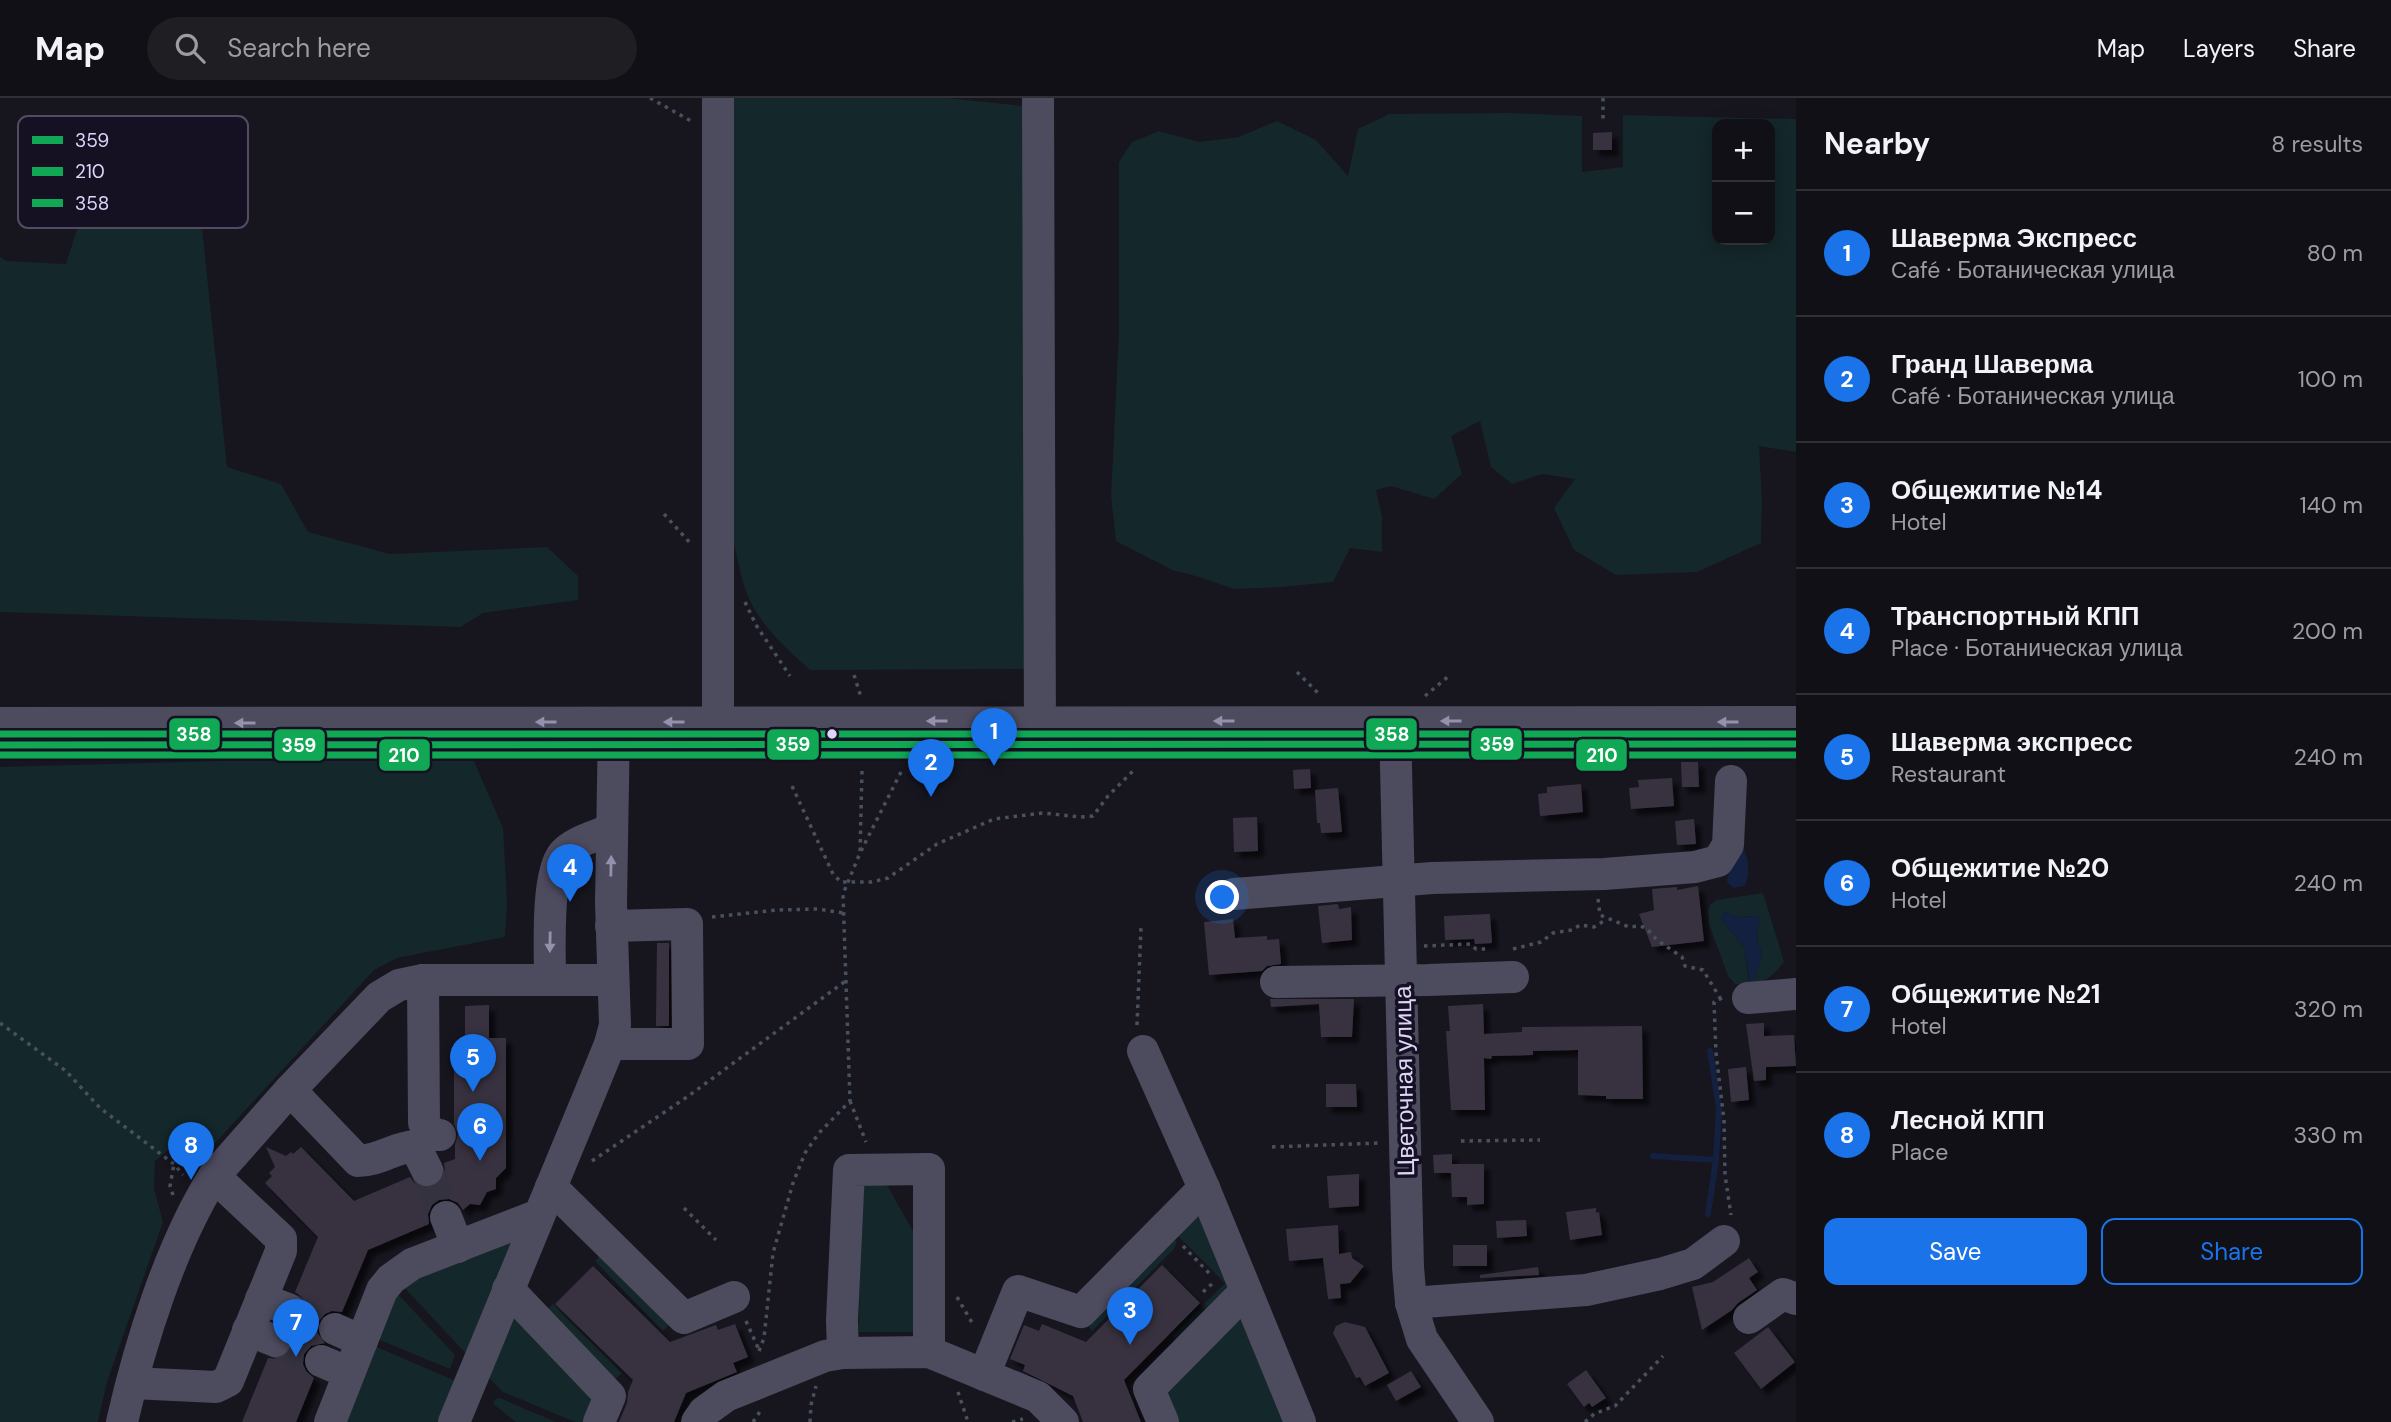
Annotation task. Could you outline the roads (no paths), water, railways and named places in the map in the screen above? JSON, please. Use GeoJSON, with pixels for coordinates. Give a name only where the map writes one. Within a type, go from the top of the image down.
{"type":"FeatureCollection","features":[{"type":"Feature","properties":{"kind":"street"},"geometry":{"type":"LineString","coordinates":[[718,98],[718,733]]}},
{"type":"Feature","properties":{"kind":"street"},"geometry":{"type":"LineString","coordinates":[[1038,98],[1040,733]]}},
{"type":"Feature","properties":{"kind":"street"},"geometry":{"type":"LineString","coordinates":[[0,723],[614,733],[1395,733],[1796,722]]}},
{"type":"Feature","properties":{"kind":"street"},"geometry":{"type":"LineString","coordinates":[[0,745],[614,733]]}},
{"type":"Feature","properties":{"kind":"street"},"geometry":{"type":"LineString","coordinates":[[454,1422],[610,1044],[615,1025],[611,926],[614,733]]}},
{"type":"Feature","properties":{"kind":"street"},"geometry":{"type":"LineString","coordinates":[[1395,733],[1796,744]]}},
{"type":"Feature","properties":{"kind":"street","name":"Цветочная улица"},"geometry":{"type":"LineString","coordinates":[[1395,733],[1411,1303],[1422,1339],[1478,1422]]}},
{"type":"Feature","properties":{"kind":"street"},"geometry":{"type":"LineString","coordinates":[[1234,894],[1399,880],[1590,874],[1695,867],[1718,861],[1728,845],[1731,781]]}},
{"type":"Feature","properties":{"kind":"street"},"geometry":{"type":"LineString","coordinates":[[550,979],[555,873],[563,854],[612,829]]}},
{"type":"Feature","properties":{"kind":"street"},"geometry":{"type":"LineString","coordinates":[[610,1044],[688,1044],[687,924],[611,926]]}},
{"type":"Feature","properties":{"kind":"street"},"geometry":{"type":"LineString","coordinates":[[1276,982],[1402,979],[1428,981],[1509,963]]}},
{"type":"Feature","properties":{"kind":"street"},"geometry":{"type":"LineString","coordinates":[[122,1422],[150,1318],[179,1246],[200,1177],[290,1090],[379,997],[399,985],[423,980],[613,979]]}},
{"type":"Feature","properties":{"kind":"street"},"geometry":{"type":"LineString","coordinates":[[423,980],[424,1123],[433,1135],[440,1135]]}},
{"type":"Feature","properties":{"kind":"street"},"geometry":{"type":"LineString","coordinates":[[1734,998],[1796,994]]}},
{"type":"Feature","properties":{"kind":"street"},"geometry":{"type":"LineString","coordinates":[[1143,1051],[1204,1188],[1300,1422]]}},
{"type":"Feature","properties":{"kind":"street"},"geometry":{"type":"LineString","coordinates":[[290,1090],[358,1161],[369,1161],[407,1146],[415,1146],[427,1170]]}},
{"type":"Feature","properties":{"kind":"street"},"geometry":{"type":"LineString","coordinates":[[843,1353],[849,1170],[929,1169],[929,1352]]}},
{"type":"Feature","properties":{"kind":"street"},"geometry":{"type":"LineString","coordinates":[[132,1383],[216,1387],[228,1381],[262,1336],[275,1304],[281,1239],[200,1177]]}},
{"type":"Feature","properties":{"kind":"street"},"geometry":{"type":"LineString","coordinates":[[984,1375],[1018,1291],[1082,1311],[1204,1188]]}},
{"type":"Feature","properties":{"kind":"street"},"geometry":{"type":"LineString","coordinates":[[330,1422],[335,1367],[349,1335],[391,1279],[412,1264],[458,1247],[545,1201]]}},
{"type":"Feature","properties":{"kind":"street"},"geometry":{"type":"LineString","coordinates":[[545,1201],[684,1318],[734,1297]]}},
{"type":"Feature","properties":{"kind":"street"},"geometry":{"type":"LineString","coordinates":[[446,1217],[458,1247]]}},
{"type":"Feature","properties":{"kind":"street"},"geometry":{"type":"LineString","coordinates":[[1411,1303],[1586,1290],[1693,1265],[1724,1241]]}},
{"type":"Feature","properties":{"kind":"street"},"geometry":{"type":"LineString","coordinates":[[508,1289],[610,1396],[599,1422]]}},
{"type":"Feature","properties":{"kind":"street"},"geometry":{"type":"LineString","coordinates":[[1163,1422],[1149,1389],[1246,1291]]}},
{"type":"Feature","properties":{"kind":"street"},"geometry":{"type":"LineString","coordinates":[[1749,1318],[1783,1294],[1796,1299]]}},
{"type":"Feature","properties":{"kind":"street"},"geometry":{"type":"LineString","coordinates":[[696,1422],[704,1412],[764,1364],[843,1353],[929,1352],[1038,1397],[1063,1422]]}},
{"type":"Feature","properties":{"kind":"water"},"geometry":{"type":"Polygon","coordinates":[[[1742,847],[1748,861],[1748,878],[1744,886],[1733,888],[1727,882],[1742,847]]]}},
{"type":"Feature","properties":{"kind":"water"},"geometry":{"type":"Polygon","coordinates":[[[1725,912],[1736,917],[1759,916],[1757,938],[1762,954],[1755,978],[1750,981],[1744,948],[1721,918],[1725,912]]]}},
{"type":"Feature","properties":{"kind":"waterway"},"geometry":{"type":"LineString","coordinates":[[1708,1214],[1716,1160],[1719,1109],[1710,1051]]}},
{"type":"Feature","properties":{"kind":"waterway"},"geometry":{"type":"LineString","coordinates":[[1653,1156],[1716,1160]]}},
{"type":"Feature","properties":{"kind":"tunnel"},"geometry":{"type":"LineString","coordinates":[[427,1170],[446,1217]]}},
{"type":"Feature","properties":{"kind":"tunnel"},"geometry":{"type":"LineString","coordinates":[[288,1309],[335,1329]]}},
{"type":"Feature","properties":{"kind":"tunnel"},"geometry":{"type":"LineString","coordinates":[[275,1341],[321,1361]]}},
{"type":"Feature","properties":{"kind":"place","name":"Шаверма Экспресс"},"geometry":{"type":"Point","coordinates":[994,766]}},
{"type":"Feature","properties":{"kind":"place","name":"Гранд Шаверма"},"geometry":{"type":"Point","coordinates":[931,797]}},
{"type":"Feature","properties":{"kind":"place","name":"Транспортный КПП"},"geometry":{"type":"Point","coordinates":[570,902]}},
{"type":"Feature","properties":{"kind":"place","name":"Шаверма экспресс"},"geometry":{"type":"Point","coordinates":[473,1092]}},
{"type":"Feature","properties":{"kind":"place","name":"Общежитие №20"},"geometry":{"type":"Point","coordinates":[480,1161]}},
{"type":"Feature","properties":{"kind":"place","name":"Лесной КПП"},"geometry":{"type":"Point","coordinates":[191,1180]}},
{"type":"Feature","properties":{"kind":"place","name":"Общежитие №14"},"geometry":{"type":"Point","coordinates":[1130,1345]}},
{"type":"Feature","properties":{"kind":"place","name":"Общежитие №21"},"geometry":{"type":"Point","coordinates":[296,1357]}}]}
